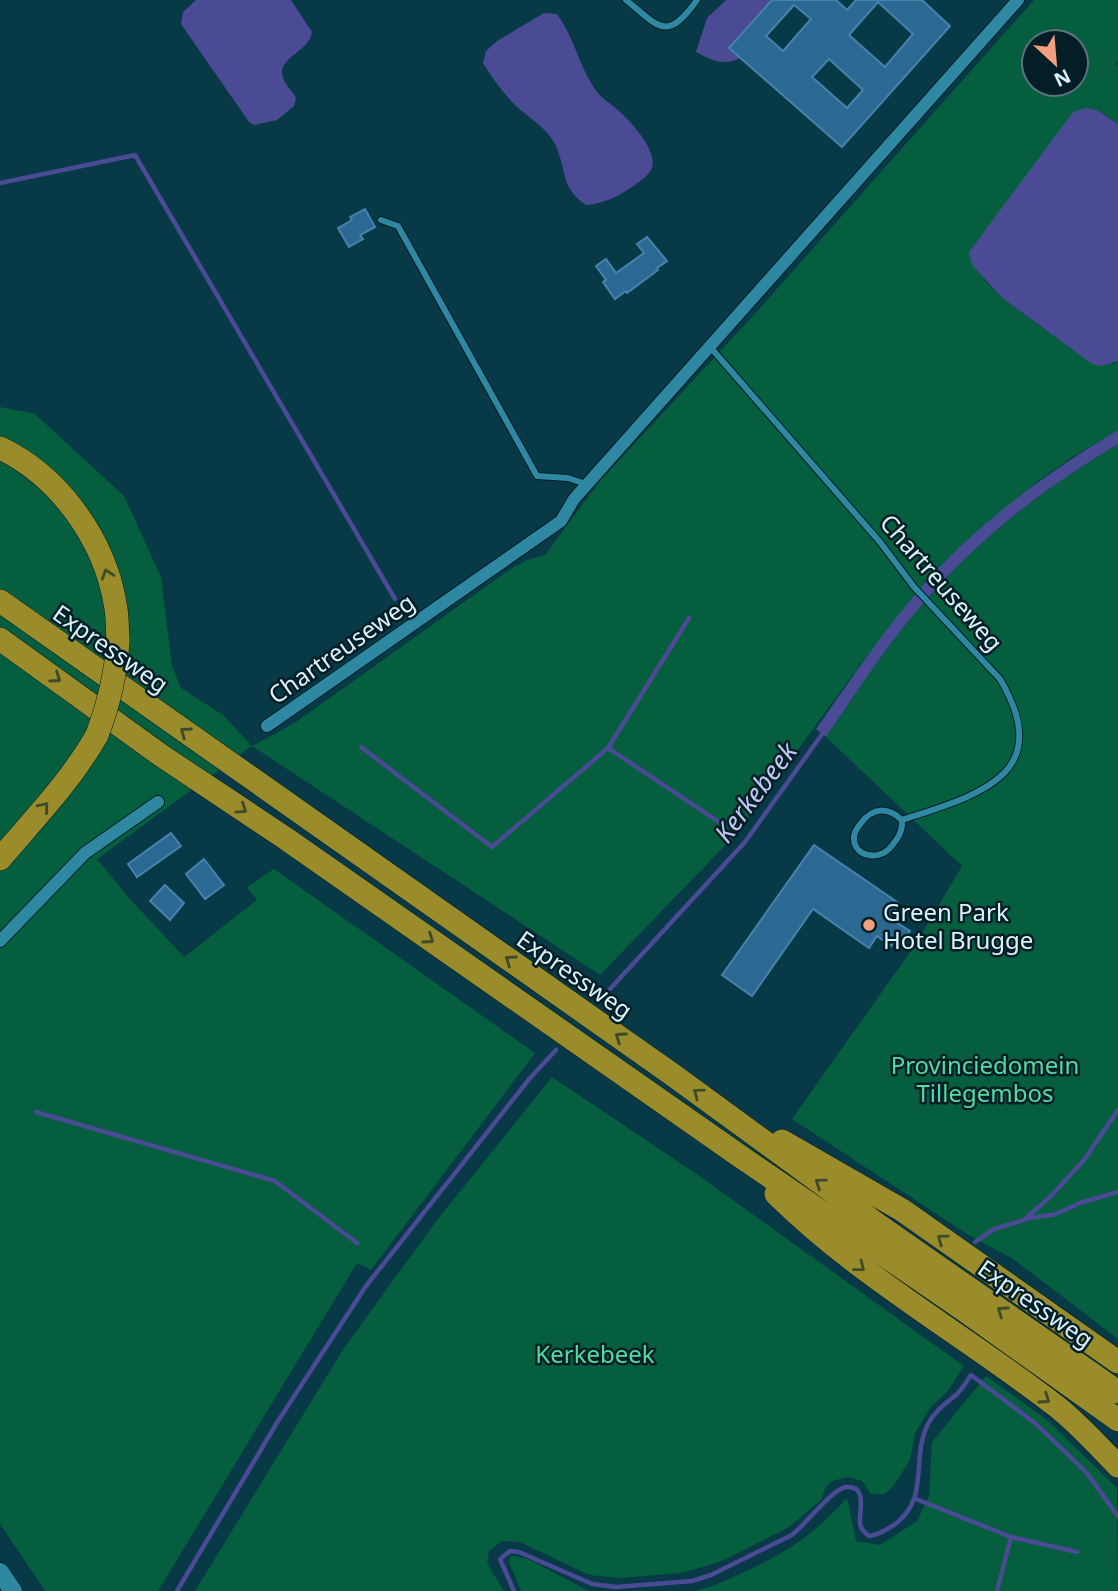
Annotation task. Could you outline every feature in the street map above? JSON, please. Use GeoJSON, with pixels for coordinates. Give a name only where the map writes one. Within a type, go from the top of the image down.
{"type":"FeatureCollection","features":[{"type":"Feature","properties":{"kind":"highway"},"geometry":{"type":"LineString","coordinates":[[0,447],[42,475],[66,500],[90,534],[106,569],[116,604],[118,641],[116,671],[109,705],[97,735],[66,782],[0,859]]}},
{"type":"Feature","properties":{"kind":"highway","name":"Expressweg"},"geometry":{"type":"LineString","coordinates":[[0,601],[1118,1392]]}},
{"type":"Feature","properties":{"kind":"highway","name":"Expressweg"},"geometry":{"type":"LineString","coordinates":[[0,639],[162,756],[285,838],[1118,1420]]}},
{"type":"Feature","properties":{"kind":"highway"},"geometry":{"type":"LineString","coordinates":[[723,1111],[803,1152],[902,1210],[1118,1362]]}},
{"type":"Feature","properties":{"kind":"highway"},"geometry":{"type":"LineString","coordinates":[[734,1152],[807,1224],[864,1271],[1058,1407],[1118,1466]]}},
{"type":"Feature","properties":{"kind":"street","name":"Chartreuseweg"},"geometry":{"type":"LineString","coordinates":[[267,726],[561,521],[574,499],[1018,0]]}},
{"type":"Feature","properties":{"kind":"street"},"geometry":{"type":"LineString","coordinates":[[0,941],[85,853],[158,802]]}},
{"type":"Feature","properties":{"kind":"street"},"geometry":{"type":"LineString","coordinates":[[0,1572],[13,1591]]}},
{"type":"Feature","properties":{"kind":"lane"},"geometry":{"type":"LineString","coordinates":[[626,0],[662,26],[679,23],[697,0]]}},
{"type":"Feature","properties":{"kind":"lane"},"geometry":{"type":"LineString","coordinates":[[381,220],[398,226],[537,476],[568,478],[588,485]]}},
{"type":"Feature","properties":{"kind":"lane","name":"Chartreuseweg"},"geometry":{"type":"LineString","coordinates":[[711,348],[880,542],[914,587],[1000,679],[1009,693],[1020,735],[1018,751],[1009,767],[992,785],[968,799],[902,820]]}},
{"type":"Feature","properties":{"kind":"lane","name":"Chartreuseweg"},"geometry":{"type":"LineString","coordinates":[[879,810],[892,811],[902,820],[902,830],[887,851],[877,857],[869,857],[858,850],[853,840],[855,831],[867,815],[879,810]]}},
{"type":"Feature","properties":{"kind":"green space"},"geometry":{"type":"Polygon","coordinates":[[[1034,0],[1118,0],[1118,124],[1097,110],[1086,108],[984,280],[1002,298],[1049,333],[1113,364],[1118,361],[1118,430],[1037,482],[982,528],[925,583],[866,657],[735,835],[600,975],[252,746],[293,724],[509,570],[527,560],[545,555],[599,482],[751,318],[1034,0]]]}},
{"type":"Feature","properties":{"kind":"green space"},"geometry":{"type":"Polygon","coordinates":[[[0,407],[35,414],[124,496],[161,577],[172,666],[181,688],[223,715],[252,746],[97,859],[129,898],[184,957],[257,900],[247,887],[274,869],[535,1053],[371,1270],[357,1263],[158,1591],[45,1591],[0,1524],[0,407]]]}},
{"type":"Feature","properties":{"kind":"green space","name":"Provinciedomein Tillegembos"},"geometry":{"type":"Polygon","coordinates":[[[1118,444],[1118,1339],[1013,1259],[967,1234],[792,1119],[915,945],[962,866],[826,737],[891,644],[954,569],[1021,510],[1118,444]]]}},
{"type":"Feature","properties":{"kind":"green space","name":"Kerkebeek"},"geometry":{"type":"Polygon","coordinates":[[[552,1077],[695,1173],[964,1366],[947,1392],[930,1408],[915,1433],[910,1460],[892,1488],[884,1494],[871,1494],[862,1481],[848,1477],[832,1481],[825,1488],[822,1499],[789,1527],[722,1561],[682,1573],[620,1578],[589,1575],[520,1542],[502,1541],[489,1551],[487,1563],[504,1591],[195,1591],[344,1348],[437,1220],[552,1077]]]}},
{"type":"Feature","properties":{"kind":"green space"},"geometry":{"type":"Polygon","coordinates":[[[986,1376],[1047,1420],[1117,1488],[1118,1591],[694,1591],[723,1582],[785,1551],[822,1523],[847,1498],[856,1541],[880,1545],[917,1521],[929,1496],[932,1442],[986,1376]]]}},
{"type":"Feature","properties":{"kind":"green space"},"geometry":{"type":"Polygon","coordinates":[[[511,1556],[530,1560],[589,1591],[521,1591],[509,1562],[511,1556]]]}},
{"type":"Feature","properties":{"kind":"shaded area"},"geometry":{"type":"Polygon","coordinates":[[[196,0],[291,0],[312,32],[306,44],[283,67],[284,79],[296,98],[294,106],[277,120],[254,125],[249,122],[181,24],[183,12],[196,0]]]}},
{"type":"Feature","properties":{"kind":"shaded area"},"geometry":{"type":"Polygon","coordinates":[[[726,0],[772,0],[730,47],[741,58],[723,62],[696,52],[707,18],[726,0]]]}},
{"type":"Feature","properties":{"kind":"shaded area"},"geometry":{"type":"Polygon","coordinates":[[[544,13],[557,14],[596,90],[631,123],[652,155],[651,170],[646,176],[624,192],[600,203],[586,205],[572,192],[551,138],[511,101],[483,63],[486,51],[497,41],[544,13]]]}},
{"type":"Feature","properties":{"kind":"shaded area"},"geometry":{"type":"Polygon","coordinates":[[[1086,108],[1097,110],[1118,124],[1118,361],[1102,366],[1092,364],[1002,298],[972,265],[969,252],[1073,112],[1086,108]]]}},
{"type":"Feature","properties":{"kind":"shaded area"},"geometry":{"type":"Polygon","coordinates":[[[1118,430],[1118,444],[1021,510],[954,569],[891,644],[826,737],[816,729],[896,618],[946,560],[1016,499],[1118,430]]]}},
{"type":"Feature","properties":{"kind":"building"},"geometry":{"type":"Polygon","coordinates":[[[772,0],[836,0],[847,10],[856,0],[922,0],[950,26],[842,147],[729,48],[772,0]],[[878,2],[849,35],[885,67],[913,34],[878,2]],[[794,5],[766,36],[783,51],[811,19],[794,5]],[[829,59],[812,77],[847,108],[863,90],[829,59]]]}},
{"type":"Feature","properties":{"kind":"building"},"geometry":{"type":"Polygon","coordinates":[[[365,209],[375,227],[360,235],[363,239],[349,247],[338,228],[365,209]]]}},
{"type":"Feature","properties":{"kind":"building"},"geometry":{"type":"Polygon","coordinates":[[[647,237],[667,261],[627,293],[626,291],[615,299],[596,266],[606,259],[616,273],[644,253],[637,244],[647,237]]]}},
{"type":"Feature","properties":{"kind":"building"},"geometry":{"type":"Polygon","coordinates":[[[171,833],[181,846],[137,877],[128,864],[171,833]]]}},
{"type":"Feature","properties":{"kind":"building","name":"Green Park Hotel Brugge"},"geometry":{"type":"Polygon","coordinates":[[[814,845],[900,904],[890,918],[910,931],[901,944],[895,940],[891,946],[877,936],[869,948],[813,909],[752,996],[722,975],[814,845]]]}},
{"type":"Feature","properties":{"kind":"building"},"geometry":{"type":"Polygon","coordinates":[[[204,859],[224,885],[205,899],[186,874],[204,859]]]}},
{"type":"Feature","properties":{"kind":"building"},"geometry":{"type":"Polygon","coordinates":[[[165,885],[184,903],[170,920],[150,901],[165,885]]]}},
{"type":"Feature","properties":{"kind":"waterway"},"geometry":{"type":"LineString","coordinates":[[0,183],[135,155],[395,599]]}},
{"type":"Feature","properties":{"kind":"waterway"},"geometry":{"type":"LineString","coordinates":[[361,747],[492,847],[608,748],[689,618]]}},
{"type":"Feature","properties":{"kind":"waterway","name":"Kerkebeek"},"geometry":{"type":"LineString","coordinates":[[610,989],[745,842],[825,730]]}},
{"type":"Feature","properties":{"kind":"waterway"},"geometry":{"type":"LineString","coordinates":[[608,748],[725,826]]}},
{"type":"Feature","properties":{"kind":"waterway","name":"Kerkebeek"},"geometry":{"type":"LineString","coordinates":[[177,1591],[278,1421],[366,1286],[530,1078],[556,1050]]}},
{"type":"Feature","properties":{"kind":"waterway"},"geometry":{"type":"LineString","coordinates":[[975,1242],[994,1229],[1024,1220],[1050,1197],[1084,1160],[1118,1110]]}},
{"type":"Feature","properties":{"kind":"waterway"},"geometry":{"type":"LineString","coordinates":[[36,1112],[275,1181],[357,1243]]}},
{"type":"Feature","properties":{"kind":"waterway"},"geometry":{"type":"LineString","coordinates":[[1025,1219],[1056,1214],[1080,1203],[1118,1192]]}},
{"type":"Feature","properties":{"kind":"waterway"},"geometry":{"type":"LineString","coordinates":[[514,1591],[500,1559],[510,1551],[519,1552],[592,1584],[616,1587],[692,1581],[711,1575],[792,1535],[833,1494],[846,1487],[853,1487],[860,1494],[860,1524],[863,1530],[869,1536],[876,1535],[894,1525],[912,1503],[916,1491],[920,1451],[928,1424],[960,1391],[971,1375],[1036,1424],[1086,1472],[1118,1516]]}},
{"type":"Feature","properties":{"kind":"waterway"},"geometry":{"type":"LineString","coordinates":[[916,1499],[1011,1537],[1077,1552]]}},
{"type":"Feature","properties":{"kind":"waterway"},"geometry":{"type":"LineString","coordinates":[[997,1591],[1011,1537]]}},
{"type":"Feature","properties":{"kind":"place","name":"Green Park Hotel Brugge"},"geometry":{"type":"Point","coordinates":[869,925]}}]}
